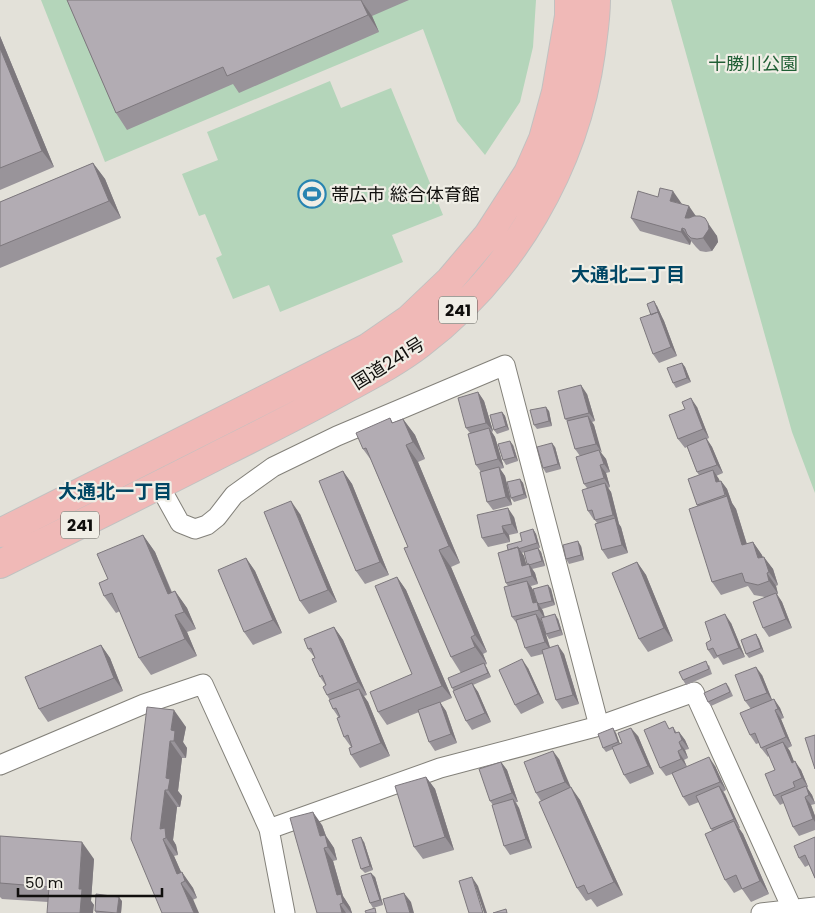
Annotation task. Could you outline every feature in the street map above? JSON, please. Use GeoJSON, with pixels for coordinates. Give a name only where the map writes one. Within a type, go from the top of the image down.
{"type":"FeatureCollection","features":[{"type":"Feature","properties":{"kind":"highway","name":"国道241号"},"geometry":{"type":"LineString","coordinates":[[0,533],[359,352],[402,324],[416,312],[450,280],[488,235],[528,172],[543,139],[556,92],[569,16],[569,0]]}},
{"type":"Feature","properties":{"kind":"highway","name":"国道241号"},"geometry":{"type":"LineString","coordinates":[[0,564],[296,416],[388,366],[420,344],[454,315],[490,279],[519,239],[551,186],[575,127],[586,84],[596,16],[596,0]]}},
{"type":"Feature","properties":{"kind":"street"},"geometry":{"type":"LineString","coordinates":[[159,485],[180,523],[194,529],[207,525],[217,517],[234,495],[273,467],[337,436],[505,365],[599,726]]}},
{"type":"Feature","properties":{"kind":"street"},"geometry":{"type":"LineString","coordinates":[[0,765],[144,704],[203,684],[269,828],[285,913]]}},
{"type":"Feature","properties":{"kind":"street"},"geometry":{"type":"LineString","coordinates":[[269,828],[440,768],[599,726],[694,692],[793,911]]}},
{"type":"Feature","properties":{"kind":"street"},"geometry":{"type":"LineString","coordinates":[[761,913],[793,911],[815,907]]}},
{"type":"Feature","properties":{"kind":"green space"},"geometry":{"type":"Polygon","coordinates":[[[41,0],[536,0],[533,47],[520,102],[485,155],[457,121],[423,29],[105,162],[41,0]]]}},
{"type":"Feature","properties":{"kind":"green space","name":"十勝川公園"},"geometry":{"type":"Polygon","coordinates":[[[671,0],[815,0],[815,493],[792,432],[671,0]]]}},
{"type":"Feature","properties":{"kind":"green space","name":"帯広市 総合体育館"},"geometry":{"type":"Polygon","coordinates":[[[330,81],[341,108],[391,88],[443,215],[392,235],[403,262],[280,312],[269,285],[233,299],[216,258],[222,255],[205,214],[199,216],[182,174],[218,160],[207,132],[330,81]]]}},
{"type":"Feature","properties":{"kind":"building"},"geometry":{"type":"Polygon","coordinates":[[[67,0],[361,0],[368,15],[227,76],[223,67],[116,113],[67,0]]]}},
{"type":"Feature","properties":{"kind":"building"},"geometry":{"type":"Polygon","coordinates":[[[0,48],[42,151],[0,168],[0,48]]]}},
{"type":"Feature","properties":{"kind":"building"},"geometry":{"type":"Polygon","coordinates":[[[93,163],[109,201],[0,246],[0,202],[93,163]]]}},
{"type":"Feature","properties":{"kind":"building"},"geometry":{"type":"Polygon","coordinates":[[[660,188],[673,191],[670,201],[689,206],[685,218],[700,216],[705,218],[709,229],[703,238],[691,238],[685,229],[682,228],[681,232],[631,218],[638,191],[658,197],[660,188]]]}},
{"type":"Feature","properties":{"kind":"building"},"geometry":{"type":"Polygon","coordinates":[[[654,301],[659,314],[658,312],[651,315],[647,304],[654,301]]]}},
{"type":"Feature","properties":{"kind":"building"},"geometry":{"type":"Polygon","coordinates":[[[658,312],[671,347],[653,354],[640,318],[658,312]]]}},
{"type":"Feature","properties":{"kind":"building"},"geometry":{"type":"Polygon","coordinates":[[[682,363],[687,378],[673,383],[667,368],[682,363]]]}},
{"type":"Feature","properties":{"kind":"building"},"geometry":{"type":"Polygon","coordinates":[[[581,385],[589,413],[565,419],[558,391],[581,385]]]}},
{"type":"Feature","properties":{"kind":"building"},"geometry":{"type":"Polygon","coordinates":[[[478,392],[486,423],[466,428],[458,398],[478,392]]]}},
{"type":"Feature","properties":{"kind":"building"},"geometry":{"type":"Polygon","coordinates":[[[691,398],[703,429],[678,439],[669,415],[685,409],[682,402],[691,398]]]}},
{"type":"Feature","properties":{"kind":"building"},"geometry":{"type":"Polygon","coordinates":[[[546,407],[549,421],[534,425],[530,410],[546,407]]]}},
{"type":"Feature","properties":{"kind":"building"},"geometry":{"type":"Polygon","coordinates":[[[502,412],[506,426],[494,430],[490,415],[502,412]]]}},
{"type":"Feature","properties":{"kind":"building"},"geometry":{"type":"Polygon","coordinates":[[[588,416],[596,444],[575,449],[567,421],[588,416]]]}},
{"type":"Feature","properties":{"kind":"building"},"geometry":{"type":"Polygon","coordinates":[[[390,418],[392,423],[403,419],[413,442],[406,445],[449,546],[439,550],[475,635],[471,637],[475,647],[451,657],[404,548],[408,547],[366,448],[363,449],[356,433],[390,418]]]}},
{"type":"Feature","properties":{"kind":"building"},"geometry":{"type":"Polygon","coordinates":[[[489,428],[498,459],[476,465],[468,434],[489,428]]]}},
{"type":"Feature","properties":{"kind":"building"},"geometry":{"type":"Polygon","coordinates":[[[706,438],[717,465],[697,472],[687,446],[706,438]]]}},
{"type":"Feature","properties":{"kind":"building"},"geometry":{"type":"Polygon","coordinates":[[[510,441],[515,457],[503,460],[498,444],[510,441]]]}},
{"type":"Feature","properties":{"kind":"building"},"geometry":{"type":"Polygon","coordinates":[[[552,443],[558,464],[543,468],[537,447],[552,443]]]}},
{"type":"Feature","properties":{"kind":"building"},"geometry":{"type":"Polygon","coordinates":[[[599,450],[604,464],[600,465],[604,478],[584,484],[576,457],[599,450]]]}},
{"type":"Feature","properties":{"kind":"building"},"geometry":{"type":"Polygon","coordinates":[[[499,467],[506,497],[487,502],[480,472],[499,467]]]}},
{"type":"Feature","properties":{"kind":"building"},"geometry":{"type":"Polygon","coordinates":[[[713,470],[716,482],[721,481],[725,495],[697,505],[688,479],[713,470]]]}},
{"type":"Feature","properties":{"kind":"building"},"geometry":{"type":"Polygon","coordinates":[[[343,471],[380,562],[356,571],[319,481],[343,471]]]}},
{"type":"Feature","properties":{"kind":"building"},"geometry":{"type":"Polygon","coordinates":[[[520,479],[524,494],[511,498],[507,482],[520,479]]]}},
{"type":"Feature","properties":{"kind":"building"},"geometry":{"type":"Polygon","coordinates":[[[605,483],[613,515],[595,520],[592,510],[588,511],[582,490],[605,483]]]}},
{"type":"Feature","properties":{"kind":"building"},"geometry":{"type":"Polygon","coordinates":[[[727,496],[742,545],[753,542],[758,558],[764,557],[769,572],[767,573],[769,581],[758,585],[745,582],[742,573],[712,582],[689,509],[727,496]]]}},
{"type":"Feature","properties":{"kind":"building"},"geometry":{"type":"Polygon","coordinates":[[[291,501],[328,590],[300,601],[264,512],[291,501]]]}},
{"type":"Feature","properties":{"kind":"building"},"geometry":{"type":"Polygon","coordinates":[[[508,508],[512,524],[502,526],[504,533],[482,538],[477,515],[508,508]]]}},
{"type":"Feature","properties":{"kind":"building"},"geometry":{"type":"Polygon","coordinates":[[[615,518],[622,545],[602,550],[595,524],[615,518]]]}},
{"type":"Feature","properties":{"kind":"building"},"geometry":{"type":"Polygon","coordinates":[[[533,529],[537,543],[508,550],[507,545],[522,541],[520,533],[533,529]]]}},
{"type":"Feature","properties":{"kind":"building"},"geometry":{"type":"Polygon","coordinates":[[[143,535],[168,594],[175,591],[184,612],[175,615],[185,639],[139,658],[112,593],[104,596],[99,583],[108,579],[97,554],[143,535]]]}},
{"type":"Feature","properties":{"kind":"building"},"geometry":{"type":"Polygon","coordinates":[[[578,541],[581,555],[566,559],[563,545],[578,541]]]}},
{"type":"Feature","properties":{"kind":"building"},"geometry":{"type":"Polygon","coordinates":[[[518,547],[522,566],[529,564],[532,576],[506,583],[498,553],[518,547]]]}},
{"type":"Feature","properties":{"kind":"building"},"geometry":{"type":"Polygon","coordinates":[[[538,548],[542,561],[527,564],[524,552],[538,548]]]}},
{"type":"Feature","properties":{"kind":"building"},"geometry":{"type":"Polygon","coordinates":[[[246,558],[273,620],[244,632],[218,570],[246,558]]]}},
{"type":"Feature","properties":{"kind":"building"},"geometry":{"type":"Polygon","coordinates":[[[637,562],[664,628],[639,639],[612,573],[637,562]]]}},
{"type":"Feature","properties":{"kind":"building"},"geometry":{"type":"Polygon","coordinates":[[[397,577],[442,686],[378,712],[370,692],[412,674],[375,586],[397,577]]]}},
{"type":"Feature","properties":{"kind":"building"},"geometry":{"type":"Polygon","coordinates":[[[527,581],[533,603],[537,602],[539,610],[512,617],[504,587],[527,581]]]}},
{"type":"Feature","properties":{"kind":"building"},"geometry":{"type":"Polygon","coordinates":[[[548,585],[552,601],[539,604],[533,589],[548,585]]]}},
{"type":"Feature","properties":{"kind":"building"},"geometry":{"type":"Polygon","coordinates":[[[776,593],[786,619],[763,628],[753,602],[776,593]]]}},
{"type":"Feature","properties":{"kind":"building"},"geometry":{"type":"Polygon","coordinates":[[[536,614],[545,642],[525,648],[516,620],[536,614]]]}},
{"type":"Feature","properties":{"kind":"building"},"geometry":{"type":"Polygon","coordinates":[[[555,614],[560,630],[546,634],[541,618],[555,614]]]}},
{"type":"Feature","properties":{"kind":"building"},"geometry":{"type":"Polygon","coordinates":[[[725,614],[739,648],[717,656],[713,648],[708,650],[706,643],[711,640],[705,622],[725,614]]]}},
{"type":"Feature","properties":{"kind":"building"},"geometry":{"type":"Polygon","coordinates":[[[334,627],[358,682],[327,695],[323,687],[326,685],[322,675],[320,677],[312,659],[315,658],[311,648],[308,649],[304,639],[334,627]]]}},
{"type":"Feature","properties":{"kind":"building"},"geometry":{"type":"Polygon","coordinates":[[[756,634],[761,648],[746,654],[741,640],[756,634]]]}},
{"type":"Feature","properties":{"kind":"building"},"geometry":{"type":"Polygon","coordinates":[[[101,645],[114,678],[39,709],[25,677],[101,645]]]}},
{"type":"Feature","properties":{"kind":"building"},"geometry":{"type":"Polygon","coordinates":[[[558,645],[573,695],[556,700],[542,650],[558,645]]]}},
{"type":"Feature","properties":{"kind":"building"},"geometry":{"type":"Polygon","coordinates":[[[522,659],[538,694],[515,705],[499,670],[522,659]]]}},
{"type":"Feature","properties":{"kind":"building"},"geometry":{"type":"Polygon","coordinates":[[[706,661],[709,669],[683,680],[679,672],[706,661]]]}},
{"type":"Feature","properties":{"kind":"building"},"geometry":{"type":"Polygon","coordinates":[[[484,663],[488,673],[452,688],[448,678],[484,663]]]}},
{"type":"Feature","properties":{"kind":"building"},"geometry":{"type":"Polygon","coordinates":[[[756,667],[767,693],[745,701],[735,675],[756,667]]]}},
{"type":"Feature","properties":{"kind":"building"},"geometry":{"type":"Polygon","coordinates":[[[472,683],[485,713],[466,721],[453,691],[472,683]]]}},
{"type":"Feature","properties":{"kind":"building"},"geometry":{"type":"Polygon","coordinates":[[[726,683],[730,692],[708,702],[704,693],[726,683]]]}},
{"type":"Feature","properties":{"kind":"building"},"geometry":{"type":"Polygon","coordinates":[[[359,689],[381,743],[351,755],[349,748],[352,747],[348,735],[344,737],[337,718],[340,717],[336,708],[333,709],[329,700],[359,689]]]}},
{"type":"Feature","properties":{"kind":"building"},"geometry":{"type":"Polygon","coordinates":[[[774,699],[778,709],[775,710],[786,737],[761,748],[755,733],[750,735],[740,713],[774,699]]]}},
{"type":"Feature","properties":{"kind":"building"},"geometry":{"type":"Polygon","coordinates":[[[440,702],[451,734],[429,742],[418,710],[440,702]]]}},
{"type":"Feature","properties":{"kind":"building"},"geometry":{"type":"Polygon","coordinates":[[[147,707],[174,710],[171,730],[175,731],[174,741],[170,741],[166,778],[170,779],[168,790],[165,790],[160,829],[165,828],[166,838],[163,839],[177,874],[182,872],[185,881],[181,883],[194,913],[162,913],[131,839],[147,707]]]}},
{"type":"Feature","properties":{"kind":"building"},"geometry":{"type":"Polygon","coordinates":[[[665,721],[669,729],[673,727],[675,733],[679,732],[682,740],[679,742],[682,749],[678,751],[681,759],[660,768],[644,730],[665,721]]]}},
{"type":"Feature","properties":{"kind":"building"},"geometry":{"type":"Polygon","coordinates":[[[613,728],[618,742],[603,748],[598,734],[613,728]]]}},
{"type":"Feature","properties":{"kind":"building"},"geometry":{"type":"Polygon","coordinates":[[[631,728],[648,766],[624,775],[612,747],[622,743],[618,733],[631,728]]]}},
{"type":"Feature","properties":{"kind":"building"},"geometry":{"type":"Polygon","coordinates":[[[815,735],[815,769],[805,738],[815,735]]]}},
{"type":"Feature","properties":{"kind":"building"},"geometry":{"type":"Polygon","coordinates":[[[783,742],[792,763],[795,761],[802,778],[793,782],[795,787],[774,796],[765,774],[775,770],[766,749],[783,742]]]}},
{"type":"Feature","properties":{"kind":"building"},"geometry":{"type":"Polygon","coordinates":[[[553,751],[565,782],[536,793],[524,762],[553,751]]]}},
{"type":"Feature","properties":{"kind":"building"},"geometry":{"type":"Polygon","coordinates":[[[709,757],[720,782],[683,797],[672,773],[709,757]]]}},
{"type":"Feature","properties":{"kind":"building"},"geometry":{"type":"Polygon","coordinates":[[[501,762],[512,793],[490,801],[479,769],[501,762]]]}},
{"type":"Feature","properties":{"kind":"building"},"geometry":{"type":"Polygon","coordinates":[[[426,777],[445,837],[414,847],[395,786],[426,777]]]}},
{"type":"Feature","properties":{"kind":"building"},"geometry":{"type":"Polygon","coordinates":[[[719,786],[734,819],[711,829],[696,796],[719,786]]]}},
{"type":"Feature","properties":{"kind":"building"},"geometry":{"type":"Polygon","coordinates":[[[806,786],[809,795],[805,797],[813,819],[793,827],[781,796],[806,786]]]}},
{"type":"Feature","properties":{"kind":"building"},"geometry":{"type":"Polygon","coordinates":[[[571,787],[614,882],[588,894],[584,885],[577,888],[539,802],[571,787]]]}},
{"type":"Feature","properties":{"kind":"building"},"geometry":{"type":"Polygon","coordinates":[[[513,799],[526,839],[504,846],[492,805],[513,799]]]}},
{"type":"Feature","properties":{"kind":"building"},"geometry":{"type":"Polygon","coordinates":[[[313,812],[320,836],[325,835],[328,847],[324,848],[337,895],[341,894],[343,903],[340,904],[342,913],[317,913],[290,818],[313,812]]]}},
{"type":"Feature","properties":{"kind":"building"},"geometry":{"type":"Polygon","coordinates":[[[734,821],[760,881],[742,889],[736,875],[725,880],[705,834],[734,821]]]}},
{"type":"Feature","properties":{"kind":"building"},"geometry":{"type":"Polygon","coordinates":[[[0,836],[82,842],[79,889],[82,889],[80,913],[47,913],[49,887],[0,883],[0,836]]]}},
{"type":"Feature","properties":{"kind":"building"},"geometry":{"type":"Polygon","coordinates":[[[361,837],[370,866],[361,869],[352,840],[361,837]]]}},
{"type":"Feature","properties":{"kind":"building"},"geometry":{"type":"Polygon","coordinates":[[[815,837],[815,878],[805,855],[799,858],[794,846],[815,837]]]}},
{"type":"Feature","properties":{"kind":"building"},"geometry":{"type":"Polygon","coordinates":[[[371,873],[380,900],[370,903],[361,876],[371,873]]]}},
{"type":"Feature","properties":{"kind":"building"},"geometry":{"type":"Polygon","coordinates":[[[472,877],[483,913],[469,913],[459,881],[472,877]]]}},
{"type":"Feature","properties":{"kind":"building"},"geometry":{"type":"Polygon","coordinates":[[[404,893],[410,913],[387,913],[383,899],[404,893]]]}},
{"type":"Feature","properties":{"kind":"building"},"geometry":{"type":"Polygon","coordinates":[[[96,894],[119,897],[117,913],[95,911],[96,894]]]}},
{"type":"Feature","properties":{"kind":"building"},"geometry":{"type":"Polygon","coordinates":[[[375,908],[376,913],[366,913],[365,911],[375,908]]]}},
{"type":"Feature","properties":{"kind":"building"},"geometry":{"type":"Polygon","coordinates":[[[506,909],[507,913],[493,913],[506,909]]]}},
{"type":"Feature","properties":{"kind":"place","name":"帯広市 総合体育館"},"geometry":{"type":"Point","coordinates":[312,194]}},
{"type":"Feature","properties":{"kind":"district","name":"大通北二丁目"},"geometry":{"type":"Point","coordinates":[628,274]}},
{"type":"Feature","properties":{"kind":"district","name":"大通北一丁目"},"geometry":{"type":"Point","coordinates":[115,491]}}]}
